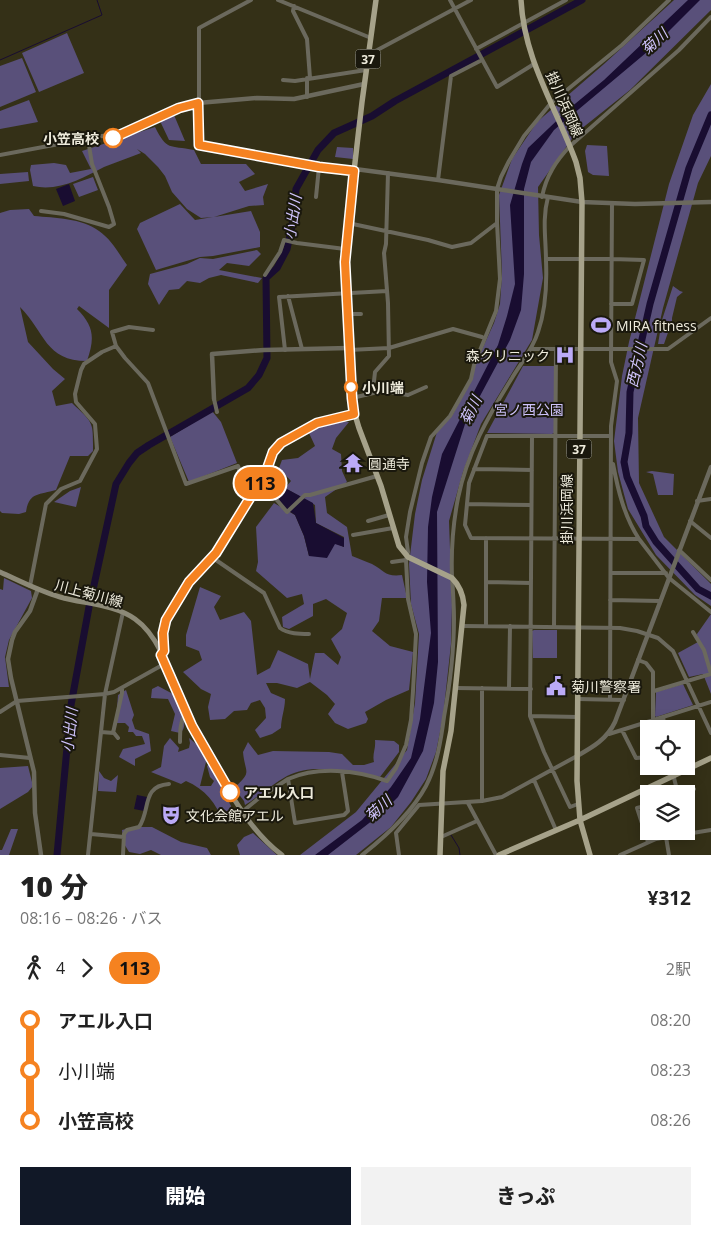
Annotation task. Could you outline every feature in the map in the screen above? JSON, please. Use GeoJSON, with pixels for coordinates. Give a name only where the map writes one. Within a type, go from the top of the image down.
{"type":"FeatureCollection","features":[{"type":"Feature","properties":{"kind":"main road","name":"37"},"geometry":{"type":"LineString","coordinates":[[376,0],[348,223],[346,249],[347,314],[354,414],[377,476],[399,546],[407,558]]}},
{"type":"Feature","properties":{"kind":"main road","name":"掛川浜岡線"},"geometry":{"type":"LineString","coordinates":[[521,0],[525,35],[534,64],[570,145],[580,178],[582,202],[578,804],[580,820],[590,855]]}},
{"type":"Feature","properties":{"kind":"main road"},"geometry":{"type":"LineString","coordinates":[[407,558],[451,578],[456,582],[464,597],[451,731],[443,771],[440,855]]}},
{"type":"Feature","properties":{"kind":"main road","name":"川上菊川線"},"geometry":{"type":"LineString","coordinates":[[0,572],[38,590],[59,597],[123,612],[144,627],[153,637],[186,713],[205,751],[253,828],[282,855]]}},
{"type":"Feature","properties":{"kind":"main road"},"geometry":{"type":"LineString","coordinates":[[498,855],[580,820],[711,758]]}},
{"type":"Feature","properties":{"kind":"street"},"geometry":{"type":"LineString","coordinates":[[251,0],[199,28],[199,145],[319,167],[388,173],[582,202],[711,202]]}},
{"type":"Feature","properties":{"kind":"street"},"geometry":{"type":"LineString","coordinates":[[278,0],[371,38]]}},
{"type":"Feature","properties":{"kind":"street"},"geometry":{"type":"LineString","coordinates":[[450,0],[497,86],[534,64]]}},
{"type":"Feature","properties":{"kind":"street"},"geometry":{"type":"LineString","coordinates":[[368,55],[471,0]]}},
{"type":"Feature","properties":{"kind":"street"},"geometry":{"type":"LineString","coordinates":[[476,49],[566,0]]}},
{"type":"Feature","properties":{"kind":"street"},"geometry":{"type":"LineString","coordinates":[[242,812],[288,779],[307,773],[342,772],[387,781],[396,768],[406,745],[411,720],[416,643],[414,623],[408,600],[406,537],[410,512],[431,437],[452,413],[471,379],[474,365],[496,311],[500,279],[497,223],[498,189],[509,161],[524,136],[551,102],[622,45],[669,0]]}},
{"type":"Feature","properties":{"kind":"street"},"geometry":{"type":"LineString","coordinates":[[294,6],[293,11],[307,39],[307,97]]}},
{"type":"Feature","properties":{"kind":"street"},"geometry":{"type":"LineString","coordinates":[[362,855],[409,809],[425,788],[437,756],[452,659],[454,619],[451,578],[455,517],[465,470],[487,420],[538,335],[544,310],[547,283],[543,197],[550,171],[570,145],[672,56],[711,17]]}},
{"type":"Feature","properties":{"kind":"street"},"geometry":{"type":"LineString","coordinates":[[438,180],[451,76],[482,60]]}},
{"type":"Feature","properties":{"kind":"street"},"geometry":{"type":"LineString","coordinates":[[283,80],[288,81],[366,70]]}},
{"type":"Feature","properties":{"kind":"street"},"geometry":{"type":"LineString","coordinates":[[0,155],[88,139],[109,136],[113,138],[179,108],[198,103],[257,98],[294,99],[364,84]]}},
{"type":"Feature","properties":{"kind":"street"},"geometry":{"type":"LineString","coordinates":[[41,211],[64,214],[109,227],[114,224],[92,164],[88,139]]}},
{"type":"Feature","properties":{"kind":"street"},"geometry":{"type":"LineString","coordinates":[[316,197],[319,167]]}},
{"type":"Feature","properties":{"kind":"street"},"geometry":{"type":"LineString","coordinates":[[366,395],[374,381],[375,372],[389,356],[384,253],[388,173]]}},
{"type":"Feature","properties":{"kind":"street"},"geometry":{"type":"LineString","coordinates":[[610,700],[611,436],[612,412],[617,381],[611,362],[612,203]]}},
{"type":"Feature","properties":{"kind":"street"},"geometry":{"type":"LineString","coordinates":[[348,223],[452,247],[471,244],[497,223]]}},
{"type":"Feature","properties":{"kind":"street"},"geometry":{"type":"LineString","coordinates":[[265,275],[280,252],[284,240],[346,249]]}},
{"type":"Feature","properties":{"kind":"street"},"geometry":{"type":"LineString","coordinates":[[546,259],[644,260],[632,304],[611,304]]}},
{"type":"Feature","properties":{"kind":"street"},"geometry":{"type":"LineString","coordinates":[[285,350],[279,297],[387,291]]}},
{"type":"Feature","properties":{"kind":"street"},"geometry":{"type":"LineString","coordinates":[[288,296],[302,349]]}},
{"type":"Feature","properties":{"kind":"street"},"geometry":{"type":"LineString","coordinates":[[347,314],[361,314]]}},
{"type":"Feature","properties":{"kind":"street"},"geometry":{"type":"LineString","coordinates":[[530,349],[668,349],[711,318]]}},
{"type":"Feature","properties":{"kind":"street"},"geometry":{"type":"LineString","coordinates":[[153,330],[129,327],[112,332],[112,336],[116,346],[125,358],[148,383],[186,484],[238,466],[243,479],[276,498],[287,512],[305,495],[377,476]]}},
{"type":"Feature","properties":{"kind":"street"},"geometry":{"type":"LineString","coordinates":[[216,410],[212,354],[264,350],[389,348],[453,329],[482,337]]}},
{"type":"Feature","properties":{"kind":"street"},"geometry":{"type":"LineString","coordinates":[[30,586],[46,504],[61,489],[80,481],[97,449],[94,424],[76,402],[75,394],[81,370],[84,364],[102,352],[116,346]]}},
{"type":"Feature","properties":{"kind":"street"},"geometry":{"type":"LineString","coordinates":[[554,627],[556,349]]}},
{"type":"Feature","properties":{"kind":"street"},"geometry":{"type":"LineString","coordinates":[[352,398],[382,391],[408,395],[426,387]]}},
{"type":"Feature","properties":{"kind":"street"},"geometry":{"type":"LineString","coordinates":[[161,655],[164,651],[163,633],[166,620],[189,582],[212,558],[266,472],[273,452],[281,443],[317,423],[354,414]]}},
{"type":"Feature","properties":{"kind":"street"},"geometry":{"type":"LineString","coordinates":[[611,436],[487,436],[469,483],[465,525],[471,538],[639,539]]}},
{"type":"Feature","properties":{"kind":"street"},"geometry":{"type":"LineString","coordinates":[[532,436],[530,716],[544,752],[570,807],[578,804]]}},
{"type":"Feature","properties":{"kind":"street"},"geometry":{"type":"LineString","coordinates":[[611,451],[620,498],[632,529],[668,575],[711,612]]}},
{"type":"Feature","properties":{"kind":"street"},"geometry":{"type":"LineString","coordinates":[[399,855],[396,833],[419,805],[482,802],[502,797],[578,756],[601,742],[609,734],[624,700],[668,575],[711,467]]}},
{"type":"Feature","properties":{"kind":"street"},"geometry":{"type":"LineString","coordinates":[[474,469],[532,470]]}},
{"type":"Feature","properties":{"kind":"street"},"geometry":{"type":"LineString","coordinates":[[697,502],[711,498]]}},
{"type":"Feature","properties":{"kind":"street"},"geometry":{"type":"LineString","coordinates":[[467,504],[532,505]]}},
{"type":"Feature","properties":{"kind":"street"},"geometry":{"type":"LineString","coordinates":[[368,521],[389,515]]}},
{"type":"Feature","properties":{"kind":"street"},"geometry":{"type":"LineString","coordinates":[[690,521],[711,538]]}},
{"type":"Feature","properties":{"kind":"street"},"geometry":{"type":"LineString","coordinates":[[352,535],[393,528]]}},
{"type":"Feature","properties":{"kind":"street"},"geometry":{"type":"LineString","coordinates":[[486,538],[486,626]]}},
{"type":"Feature","properties":{"kind":"street"},"geometry":{"type":"LineString","coordinates":[[679,551],[711,580]]}},
{"type":"Feature","properties":{"kind":"street"},"geometry":{"type":"LineString","coordinates":[[212,558],[264,593],[280,628],[299,634],[310,634]]}},
{"type":"Feature","properties":{"kind":"street"},"geometry":{"type":"LineString","coordinates":[[392,562],[407,558]]}},
{"type":"Feature","properties":{"kind":"street"},"geometry":{"type":"LineString","coordinates":[[611,573],[668,575]]}},
{"type":"Feature","properties":{"kind":"street"},"geometry":{"type":"LineString","coordinates":[[486,582],[531,583]]}},
{"type":"Feature","properties":{"kind":"street"},"geometry":{"type":"LineString","coordinates":[[38,590],[30,611],[15,632],[9,650],[9,671],[34,772],[35,813],[41,855]]}},
{"type":"Feature","properties":{"kind":"street"},"geometry":{"type":"LineString","coordinates":[[610,600],[660,602]]}},
{"type":"Feature","properties":{"kind":"street"},"geometry":{"type":"LineString","coordinates":[[88,855],[92,834],[105,694],[123,612]]}},
{"type":"Feature","properties":{"kind":"street"},"geometry":{"type":"LineString","coordinates":[[462,626],[626,628],[648,634],[673,651],[711,732]]}},
{"type":"Feature","properties":{"kind":"street"},"geometry":{"type":"LineString","coordinates":[[509,688],[510,626]]}},
{"type":"Feature","properties":{"kind":"street"},"geometry":{"type":"LineString","coordinates":[[654,691],[711,674],[704,650],[693,632]]}},
{"type":"Feature","properties":{"kind":"street"},"geometry":{"type":"LineString","coordinates":[[704,650],[711,650]]}},
{"type":"Feature","properties":{"kind":"street"},"geometry":{"type":"LineString","coordinates":[[638,660],[646,663],[653,672],[653,720],[711,702]]}},
{"type":"Feature","properties":{"kind":"street"},"geometry":{"type":"LineString","coordinates":[[0,712],[17,702],[105,694],[122,688],[166,664]]}},
{"type":"Feature","properties":{"kind":"street"},"geometry":{"type":"LineString","coordinates":[[113,733],[122,688]]}},
{"type":"Feature","properties":{"kind":"street"},"geometry":{"type":"LineString","coordinates":[[456,688],[531,689]]}},
{"type":"Feature","properties":{"kind":"street"},"geometry":{"type":"LineString","coordinates":[[482,688],[482,802]]}},
{"type":"Feature","properties":{"kind":"street"},"geometry":{"type":"LineString","coordinates":[[578,699],[624,700]]}},
{"type":"Feature","properties":{"kind":"street"},"geometry":{"type":"LineString","coordinates":[[180,742],[180,729],[186,713]]}},
{"type":"Feature","properties":{"kind":"street"},"geometry":{"type":"LineString","coordinates":[[530,716],[578,717]]}},
{"type":"Feature","properties":{"kind":"street"},"geometry":{"type":"LineString","coordinates":[[664,716],[664,720]]}},
{"type":"Feature","properties":{"kind":"street"},"geometry":{"type":"LineString","coordinates":[[609,734],[640,724]]}},
{"type":"Feature","properties":{"kind":"street"},"geometry":{"type":"LineString","coordinates":[[622,730],[636,758],[640,758]]}},
{"type":"Feature","properties":{"kind":"street"},"geometry":{"type":"LineString","coordinates":[[101,732],[113,733],[118,738]]}},
{"type":"Feature","properties":{"kind":"street"},"geometry":{"type":"LineString","coordinates":[[0,754],[30,758]]}},
{"type":"Feature","properties":{"kind":"street"},"geometry":{"type":"LineString","coordinates":[[288,779],[295,823],[344,815],[348,811],[342,772]]}},
{"type":"Feature","properties":{"kind":"street"},"geometry":{"type":"LineString","coordinates":[[672,776],[675,785]]}},
{"type":"Feature","properties":{"kind":"street"},"geometry":{"type":"LineString","coordinates":[[534,780],[556,830]]}},
{"type":"Feature","properties":{"kind":"street"},"geometry":{"type":"LineString","coordinates":[[123,855],[126,830],[139,827],[143,822],[152,790],[162,784],[169,784]]}},
{"type":"Feature","properties":{"kind":"street"},"geometry":{"type":"LineString","coordinates":[[468,803],[498,855]]}},
{"type":"Feature","properties":{"kind":"street"},"geometry":{"type":"LineString","coordinates":[[640,807],[637,808],[640,817]]}},
{"type":"Feature","properties":{"kind":"street"},"geometry":{"type":"LineString","coordinates":[[441,837],[478,821]]}},
{"type":"Feature","properties":{"kind":"street"},"geometry":{"type":"LineString","coordinates":[[695,833],[711,830]]}},
{"type":"Feature","properties":{"kind":"street"},"geometry":{"type":"LineString","coordinates":[[92,834],[124,837]]}},
{"type":"Feature","properties":{"kind":"street"},"geometry":{"type":"LineString","coordinates":[[620,855],[628,853],[652,840]]}},
{"type":"Feature","properties":{"kind":"street"},"geometry":{"type":"LineString","coordinates":[[666,840],[669,855]]}},
{"type":"Feature","properties":{"kind":"green space"},"geometry":{"type":"Polygon","coordinates":[[[674,0],[711,0],[711,10],[630,90],[576,133],[538,187],[539,235],[543,278],[532,340],[481,424],[463,472],[449,521],[452,605],[451,644],[443,717],[436,752],[426,779],[391,827],[356,855],[300,855],[356,812],[407,750],[415,703],[419,634],[411,604],[409,564],[415,514],[422,480],[437,432],[453,414],[473,377],[474,367],[494,323],[500,304],[502,274],[499,195],[512,159],[537,122],[674,0]]]}},
{"type":"Feature","properties":{"kind":"green space"},"geometry":{"type":"Polygon","coordinates":[[[67,33],[84,73],[39,92],[22,53],[67,33]]]}},
{"type":"Feature","properties":{"kind":"green space"},"geometry":{"type":"Polygon","coordinates":[[[22,58],[36,92],[0,107],[0,66],[22,58]]]}},
{"type":"Feature","properties":{"kind":"green space"},"geometry":{"type":"Polygon","coordinates":[[[711,84],[711,156],[698,183],[663,308],[638,418],[639,483],[664,537],[711,584],[711,606],[695,595],[656,555],[628,509],[618,472],[614,441],[622,376],[629,342],[669,184],[693,115],[711,84]]]}},
{"type":"Feature","properties":{"kind":"green space"},"geometry":{"type":"Polygon","coordinates":[[[29,100],[38,122],[0,129],[0,111],[29,100]]]}},
{"type":"Feature","properties":{"kind":"green space"},"geometry":{"type":"Polygon","coordinates":[[[174,115],[185,141],[169,140],[160,121],[174,115]]]}},
{"type":"Feature","properties":{"kind":"green space"},"geometry":{"type":"Polygon","coordinates":[[[155,127],[166,144],[194,150],[201,164],[246,164],[255,174],[239,182],[245,191],[268,184],[263,197],[264,205],[249,206],[214,217],[251,211],[260,232],[260,247],[200,257],[156,270],[137,229],[140,223],[180,204],[195,220],[213,217],[201,218],[187,209],[172,192],[165,176],[158,167],[137,149],[141,153],[104,167],[70,183],[52,187],[33,186],[31,165],[54,163],[66,165],[70,173],[91,169],[82,151],[155,127]]]}},
{"type":"Feature","properties":{"kind":"green space"},"geometry":{"type":"Polygon","coordinates":[[[587,145],[607,146],[609,176],[593,175],[588,172],[585,151],[587,145]]]}},
{"type":"Feature","properties":{"kind":"green space"},"geometry":{"type":"Polygon","coordinates":[[[337,147],[353,148],[353,159],[335,157],[337,147]]]}},
{"type":"Feature","properties":{"kind":"green space"},"geometry":{"type":"Polygon","coordinates":[[[28,172],[29,181],[0,184],[0,174],[28,172]]]}},
{"type":"Feature","properties":{"kind":"green space"},"geometry":{"type":"Polygon","coordinates":[[[93,177],[98,190],[79,197],[73,184],[93,177]]]}},
{"type":"Feature","properties":{"kind":"green space"},"geometry":{"type":"Polygon","coordinates":[[[29,209],[34,216],[68,219],[85,223],[99,231],[115,247],[127,265],[109,290],[109,328],[79,306],[77,309],[90,327],[92,339],[87,361],[73,360],[54,351],[20,307],[28,342],[65,379],[52,391],[56,406],[72,403],[85,415],[92,428],[93,451],[88,456],[70,456],[56,490],[36,495],[27,506],[26,512],[19,514],[2,513],[0,511],[0,213],[10,210],[29,209]]]}},
{"type":"Feature","properties":{"kind":"green space"},"geometry":{"type":"Polygon","coordinates":[[[257,250],[261,254],[249,266],[227,263],[219,270],[262,278],[258,283],[221,275],[200,283],[187,281],[179,289],[169,290],[159,305],[148,284],[150,274],[187,264],[200,258],[213,259],[257,250]]]}},
{"type":"Feature","properties":{"kind":"green space"},"geometry":{"type":"Polygon","coordinates":[[[673,286],[683,292],[677,297],[672,321],[664,344],[658,344],[662,320],[673,286]]]}},
{"type":"Feature","properties":{"kind":"green space","name":"宮ノ西公園"},"geometry":{"type":"Polygon","coordinates":[[[523,366],[554,366],[554,433],[487,433],[523,366]]]}},
{"type":"Feature","properties":{"kind":"green space"},"geometry":{"type":"Polygon","coordinates":[[[212,411],[221,422],[237,463],[189,482],[170,437],[212,411]]]}},
{"type":"Feature","properties":{"kind":"green space"},"geometry":{"type":"Polygon","coordinates":[[[339,421],[349,422],[336,438],[332,449],[341,454],[342,471],[347,482],[325,497],[327,513],[347,527],[352,556],[372,564],[388,574],[402,575],[407,598],[382,598],[379,621],[372,631],[390,646],[413,652],[409,690],[365,712],[368,719],[366,723],[348,729],[335,723],[328,714],[335,704],[310,682],[297,688],[277,683],[266,683],[271,693],[285,699],[285,703],[281,728],[272,734],[260,738],[255,730],[266,718],[265,708],[260,700],[251,703],[247,710],[234,711],[225,719],[210,720],[208,707],[211,694],[201,689],[183,672],[202,660],[199,651],[186,646],[186,635],[200,587],[221,596],[214,607],[220,620],[244,612],[251,621],[257,675],[270,668],[278,650],[308,664],[310,679],[315,653],[324,653],[338,665],[341,657],[331,639],[342,629],[347,613],[326,599],[313,604],[313,616],[289,629],[283,627],[282,617],[304,604],[302,594],[287,598],[256,571],[258,562],[256,527],[274,503],[295,515],[304,536],[309,556],[335,543],[344,547],[344,537],[316,523],[315,505],[285,488],[291,481],[279,468],[282,460],[298,458],[315,446],[309,433],[326,424],[339,421]]]}},
{"type":"Feature","properties":{"kind":"green space"},"geometry":{"type":"Polygon","coordinates":[[[646,472],[674,474],[673,495],[658,495],[653,474],[646,472]]]}},
{"type":"Feature","properties":{"kind":"green space"},"geometry":{"type":"Polygon","coordinates":[[[81,487],[76,507],[54,502],[70,491],[81,487]]]}},
{"type":"Feature","properties":{"kind":"green space"},"geometry":{"type":"Polygon","coordinates":[[[4,578],[31,591],[32,598],[9,640],[5,657],[9,687],[0,687],[0,589],[3,590],[4,578]]]}},
{"type":"Feature","properties":{"kind":"green space"},"geometry":{"type":"Polygon","coordinates":[[[711,614],[711,694],[703,674],[689,677],[678,653],[698,642],[697,634],[711,614]]]}},
{"type":"Feature","properties":{"kind":"green space"},"geometry":{"type":"Polygon","coordinates":[[[557,630],[557,658],[533,658],[532,631],[557,630]]]}},
{"type":"Feature","properties":{"kind":"green space"},"geometry":{"type":"Polygon","coordinates":[[[683,684],[693,705],[656,717],[656,692],[683,684]]]}},
{"type":"Feature","properties":{"kind":"green space"},"geometry":{"type":"Polygon","coordinates":[[[158,686],[173,694],[184,720],[183,729],[180,733],[171,731],[175,714],[168,699],[151,698],[152,689],[158,686]]]}},
{"type":"Feature","properties":{"kind":"green space"},"geometry":{"type":"Polygon","coordinates":[[[126,690],[134,715],[132,720],[135,729],[149,734],[151,751],[135,759],[135,766],[119,757],[123,749],[145,744],[142,736],[136,736],[133,732],[128,732],[129,727],[125,723],[116,723],[118,695],[126,690]]]}},
{"type":"Feature","properties":{"kind":"green space"},"geometry":{"type":"Polygon","coordinates":[[[170,738],[179,748],[178,752],[189,748],[189,738],[200,747],[207,758],[200,786],[211,786],[214,781],[210,777],[207,766],[209,764],[231,806],[228,819],[224,823],[213,803],[199,788],[186,781],[181,784],[151,772],[161,767],[164,746],[170,738]]]}},
{"type":"Feature","properties":{"kind":"green space"},"geometry":{"type":"Polygon","coordinates":[[[375,740],[394,741],[399,745],[399,752],[380,777],[321,769],[298,772],[282,779],[245,805],[234,788],[246,775],[243,752],[248,742],[258,755],[273,751],[329,752],[342,754],[353,765],[364,765],[374,762],[375,740]]]}},
{"type":"Feature","properties":{"kind":"green space"},"geometry":{"type":"Polygon","coordinates":[[[28,766],[33,786],[28,792],[0,809],[0,768],[28,766]]]}},
{"type":"Feature","properties":{"kind":"green space"},"geometry":{"type":"Polygon","coordinates":[[[99,771],[104,778],[111,781],[118,775],[116,792],[98,791],[99,771]]]}},
{"type":"Feature","properties":{"kind":"green space"},"geometry":{"type":"Polygon","coordinates":[[[135,827],[152,827],[181,842],[207,848],[211,855],[161,855],[151,850],[140,854],[129,852],[123,842],[122,830],[135,827]]]}},
{"type":"Feature","properties":{"kind":"green space"},"geometry":{"type":"Polygon","coordinates":[[[11,829],[18,829],[9,855],[0,855],[0,850],[2,850],[11,829]]]}},
{"type":"Feature","properties":{"kind":"green space"},"geometry":{"type":"Polygon","coordinates":[[[253,833],[277,855],[240,855],[237,845],[244,837],[253,833]]]}},
{"type":"Feature","properties":{"kind":"water","name":"菊川"},"geometry":{"type":"Polygon","coordinates":[[[688,0],[700,0],[653,47],[554,130],[531,162],[524,189],[524,274],[521,310],[510,340],[465,424],[437,512],[438,662],[434,703],[423,751],[398,797],[382,813],[328,855],[315,855],[362,820],[391,787],[411,758],[420,719],[431,633],[427,582],[428,527],[432,497],[442,454],[498,345],[507,316],[515,284],[510,205],[528,148],[570,108],[604,80],[688,0]]]}},
{"type":"Feature","properties":{"kind":"water"},"geometry":{"type":"Polygon","coordinates":[[[69,184],[75,201],[63,206],[56,189],[69,184]]]}},
{"type":"Feature","properties":{"kind":"water"},"geometry":{"type":"Polygon","coordinates":[[[285,488],[313,503],[316,523],[344,538],[344,547],[335,544],[327,558],[309,556],[304,536],[295,515],[276,502],[285,488]]]}},
{"type":"Feature","properties":{"kind":"water"},"geometry":{"type":"Polygon","coordinates":[[[137,795],[147,797],[144,811],[134,809],[137,795]]]}},
{"type":"Feature","properties":{"kind":"waterway"},"geometry":{"type":"LineString","coordinates":[[0,60],[102,15],[97,0]]}},
{"type":"Feature","properties":{"kind":"waterway","name":"小出川"},"geometry":{"type":"LineString","coordinates":[[91,599],[116,484],[129,463],[137,453],[149,445],[248,388],[259,375],[267,358],[266,278],[277,268],[287,249],[292,226],[296,189],[318,150],[334,133],[372,116],[395,101],[582,0]]}},
{"type":"Feature","properties":{"kind":"waterway","name":"西方川"},"geometry":{"type":"LineString","coordinates":[[711,115],[689,168],[650,304],[630,392],[629,433],[624,462],[627,477],[644,516],[646,526],[656,542],[698,589],[711,596]]}},
{"type":"Feature","properties":{"kind":"waterway","name":"小出川"},"geometry":{"type":"LineString","coordinates":[[57,855],[71,705],[89,607]]}},
{"type":"Feature","properties":{"kind":"waterway"},"geometry":{"type":"LineString","coordinates":[[451,835],[459,848],[460,855]]}},
{"type":"Feature","properties":{"kind":"bus line","name":"113"},"geometry":{"type":"LineString","coordinates":[[113,138],[179,108],[198,103],[199,145],[319,167],[354,171],[345,262],[354,414],[317,423],[281,443],[273,452],[259,485],[212,558],[189,582],[163,627],[164,651],[161,655],[192,726],[230,792]]}},
{"type":"Feature","properties":{"kind":"place","name":"小笠高校"},"geometry":{"type":"Point","coordinates":[113,138]}},
{"type":"Feature","properties":{"kind":"place","name":"MIRA fitness"},"geometry":{"type":"Point","coordinates":[601,325]}},
{"type":"Feature","properties":{"kind":"place","name":"森クリニック"},"geometry":{"type":"Point","coordinates":[565,355]}},
{"type":"Feature","properties":{"kind":"place","name":"小川端"},"geometry":{"type":"Point","coordinates":[351,387]}},
{"type":"Feature","properties":{"kind":"place","name":"圓通寺"},"geometry":{"type":"Point","coordinates":[353,463]}},
{"type":"Feature","properties":{"kind":"place","name":"菊川警察署"},"geometry":{"type":"Point","coordinates":[556,686]}},
{"type":"Feature","properties":{"kind":"place","name":"アエル入口"},"geometry":{"type":"Point","coordinates":[230,792]}},
{"type":"Feature","properties":{"kind":"place","name":"文化会館アエル"},"geometry":{"type":"Point","coordinates":[171,815]}}]}
